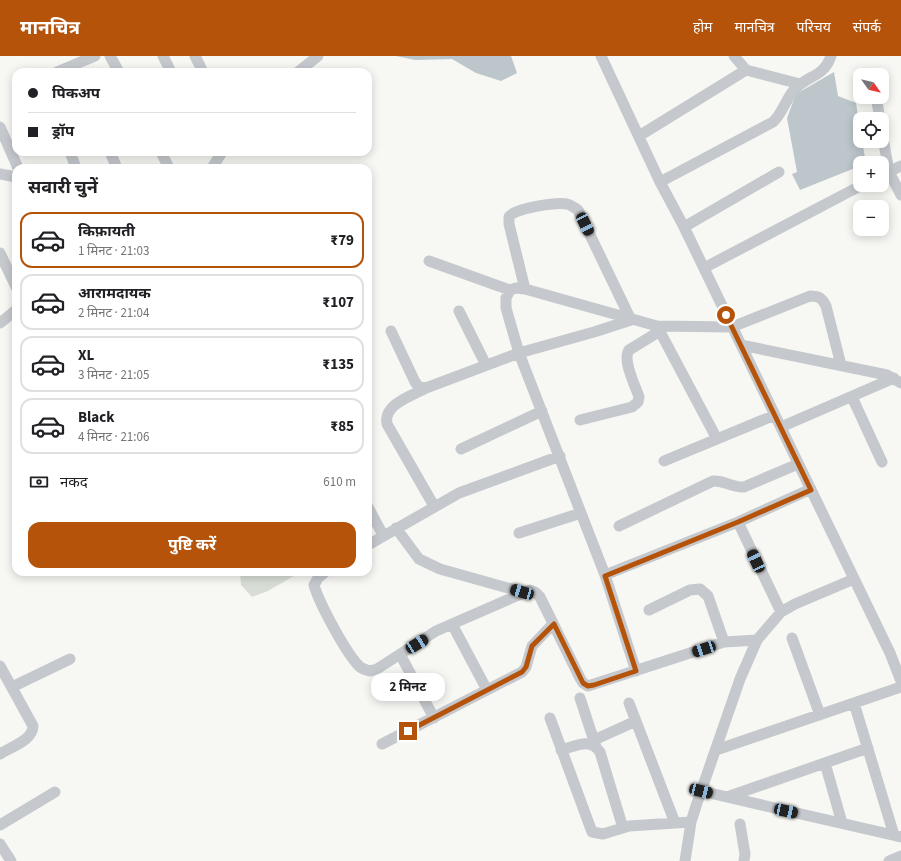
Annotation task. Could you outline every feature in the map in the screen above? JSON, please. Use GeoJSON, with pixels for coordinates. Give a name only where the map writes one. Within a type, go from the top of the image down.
{"type":"FeatureCollection","features":[{"type":"Feature","properties":{"kind":"street"},"geometry":{"type":"LineString","coordinates":[[76,68],[95,56]]}},
{"type":"Feature","properties":{"kind":"street"},"geometry":{"type":"LineString","coordinates":[[110,56],[117,68]]}},
{"type":"Feature","properties":{"kind":"street"},"geometry":{"type":"LineString","coordinates":[[163,56],[169,68]]}},
{"type":"Feature","properties":{"kind":"street"},"geometry":{"type":"LineString","coordinates":[[195,56],[201,68]]}},
{"type":"Feature","properties":{"kind":"street"},"geometry":{"type":"LineString","coordinates":[[303,68],[318,56]]}},
{"type":"Feature","properties":{"kind":"street"},"geometry":{"type":"LineString","coordinates":[[601,56],[660,182],[684,227],[890,653],[901,681]]}},
{"type":"Feature","properties":{"kind":"street"},"geometry":{"type":"LineString","coordinates":[[734,56],[746,70],[800,84]]}},
{"type":"Feature","properties":{"kind":"street"},"geometry":{"type":"LineString","coordinates":[[660,182],[773,122],[777,118],[794,89],[825,68],[831,56]]}},
{"type":"Feature","properties":{"kind":"street"},"geometry":{"type":"LineString","coordinates":[[639,136],[746,70]]}},
{"type":"Feature","properties":{"kind":"street"},"geometry":{"type":"LineString","coordinates":[[0,127],[12,154]]}},
{"type":"Feature","properties":{"kind":"street"},"geometry":{"type":"LineString","coordinates":[[889,172],[901,166]]}},
{"type":"Feature","properties":{"kind":"street"},"geometry":{"type":"LineString","coordinates":[[684,227],[780,172]]}},
{"type":"Feature","properties":{"kind":"street"},"geometry":{"type":"LineString","coordinates":[[0,174],[12,176]]}},
{"type":"Feature","properties":{"kind":"street"},"geometry":{"type":"LineString","coordinates":[[889,177],[901,195]]}},
{"type":"Feature","properties":{"kind":"street"},"geometry":{"type":"LineString","coordinates":[[704,268],[853,190]]}},
{"type":"Feature","properties":{"kind":"street"},"geometry":{"type":"LineString","coordinates":[[525,289],[509,224],[509,217],[511,213],[516,211],[557,204],[567,204],[578,210],[631,320]]}},
{"type":"Feature","properties":{"kind":"street"},"geometry":{"type":"LineString","coordinates":[[0,253],[12,278]]}},
{"type":"Feature","properties":{"kind":"street"},"geometry":{"type":"LineString","coordinates":[[429,261],[510,290],[516,288],[525,289],[590,306],[659,329],[732,327],[810,296],[818,296],[822,299],[826,306],[840,365]]}},
{"type":"Feature","properties":{"kind":"street"},"geometry":{"type":"LineString","coordinates":[[510,290],[506,298],[506,308],[519,353],[605,576],[636,671]]}},
{"type":"Feature","properties":{"kind":"street"},"geometry":{"type":"LineString","coordinates":[[459,311],[486,365]]}},
{"type":"Feature","properties":{"kind":"street"},"geometry":{"type":"LineString","coordinates":[[0,323],[12,313]]}},
{"type":"Feature","properties":{"kind":"street"},"geometry":{"type":"LineString","coordinates":[[434,506],[388,424],[386,419],[387,414],[393,406],[426,388],[519,353],[631,320]]}},
{"type":"Feature","properties":{"kind":"street"},"geometry":{"type":"LineString","coordinates":[[580,420],[632,407],[638,402],[639,397],[627,361],[627,353],[659,329]]}},
{"type":"Feature","properties":{"kind":"street"},"geometry":{"type":"LineString","coordinates":[[659,329],[717,439]]}},
{"type":"Feature","properties":{"kind":"street"},"geometry":{"type":"LineString","coordinates":[[391,331],[415,382],[419,387],[426,388]]}},
{"type":"Feature","properties":{"kind":"street"},"geometry":{"type":"LineString","coordinates":[[741,344],[840,365],[898,381]]}},
{"type":"Feature","properties":{"kind":"street"},"geometry":{"type":"LineString","coordinates":[[781,427],[852,396],[898,381]]}},
{"type":"Feature","properties":{"kind":"street"},"geometry":{"type":"LineString","coordinates":[[852,396],[882,462]]}},
{"type":"Feature","properties":{"kind":"street"},"geometry":{"type":"LineString","coordinates":[[461,448],[542,411]]}},
{"type":"Feature","properties":{"kind":"street"},"geometry":{"type":"LineString","coordinates":[[664,461],[775,415]]}},
{"type":"Feature","properties":{"kind":"street"},"geometry":{"type":"LineString","coordinates":[[372,542],[459,493],[560,456]]}},
{"type":"Feature","properties":{"kind":"street"},"geometry":{"type":"LineString","coordinates":[[619,526],[713,481],[718,480],[737,488],[744,487],[798,464]]}},
{"type":"Feature","properties":{"kind":"street"},"geometry":{"type":"LineString","coordinates":[[605,576],[738,522],[811,490]]}},
{"type":"Feature","properties":{"kind":"street"},"geometry":{"type":"LineString","coordinates":[[519,533],[581,513]]}},
{"type":"Feature","properties":{"kind":"street"},"geometry":{"type":"LineString","coordinates":[[372,514],[384,535]]}},
{"type":"Feature","properties":{"kind":"street"},"geometry":{"type":"LineString","coordinates":[[738,522],[781,612]]}},
{"type":"Feature","properties":{"kind":"street"},"geometry":{"type":"LineString","coordinates":[[396,528],[419,559],[440,569],[522,592]]}},
{"type":"Feature","properties":{"kind":"street"},"geometry":{"type":"LineString","coordinates":[[320,576],[314,585],[316,593],[337,633],[358,665],[370,671],[377,669],[452,624],[522,592],[530,590],[535,592],[540,597],[583,683],[588,686],[724,642],[757,640]]}},
{"type":"Feature","properties":{"kind":"street"},"geometry":{"type":"LineString","coordinates":[[685,861],[692,822],[701,791],[740,679],[757,640],[781,612],[795,604],[854,579]]}},
{"type":"Feature","properties":{"kind":"street"},"geometry":{"type":"LineString","coordinates":[[649,610],[690,590],[700,589],[708,596],[724,642]]}},
{"type":"Feature","properties":{"kind":"street"},"geometry":{"type":"LineString","coordinates":[[452,624],[487,690]]}},
{"type":"Feature","properties":{"kind":"street"},"geometry":{"type":"LineString","coordinates":[[382,744],[522,672],[526,667],[532,646],[554,624]]}},
{"type":"Feature","properties":{"kind":"street"},"geometry":{"type":"LineString","coordinates":[[792,638],[820,715]]}},
{"type":"Feature","properties":{"kind":"street"},"geometry":{"type":"LineString","coordinates":[[400,654],[434,718]]}},
{"type":"Feature","properties":{"kind":"street"},"geometry":{"type":"LineString","coordinates":[[12,687],[70,659]]}},
{"type":"Feature","properties":{"kind":"street"},"geometry":{"type":"LineString","coordinates":[[0,666],[33,726],[33,730],[29,736],[0,754]]}},
{"type":"Feature","properties":{"kind":"street"},"geometry":{"type":"LineString","coordinates":[[716,750],[901,687]]}},
{"type":"Feature","properties":{"kind":"street"},"geometry":{"type":"LineString","coordinates":[[580,698],[595,744],[600,752],[623,828]]}},
{"type":"Feature","properties":{"kind":"street"},"geometry":{"type":"LineString","coordinates":[[629,703],[675,823]]}},
{"type":"Feature","properties":{"kind":"street"},"geometry":{"type":"LineString","coordinates":[[854,703],[898,836]]}},
{"type":"Feature","properties":{"kind":"street"},"geometry":{"type":"LineString","coordinates":[[550,718],[592,832],[603,834],[623,828],[692,822]]}},
{"type":"Feature","properties":{"kind":"street"},"geometry":{"type":"LineString","coordinates":[[561,750],[586,743],[595,744],[636,722]]}},
{"type":"Feature","properties":{"kind":"street"},"geometry":{"type":"LineString","coordinates":[[726,798],[868,748]]}},
{"type":"Feature","properties":{"kind":"street"},"geometry":{"type":"LineString","coordinates":[[825,763],[842,823]]}},
{"type":"Feature","properties":{"kind":"street"},"geometry":{"type":"LineString","coordinates":[[701,791],[726,798],[898,836]]}},
{"type":"Feature","properties":{"kind":"street"},"geometry":{"type":"LineString","coordinates":[[0,825],[55,792]]}},
{"type":"Feature","properties":{"kind":"street"},"geometry":{"type":"LineString","coordinates":[[740,824],[745,854],[744,861]]}},
{"type":"Feature","properties":{"kind":"street"},"geometry":{"type":"LineString","coordinates":[[0,844],[11,861]]}},
{"type":"Feature","properties":{"kind":"street"},"geometry":{"type":"LineString","coordinates":[[889,861],[901,856]]}},
{"type":"Feature","properties":{"kind":"shaded area"},"geometry":{"type":"Polygon","coordinates":[[[396,56],[511,56],[517,73],[501,81],[476,73],[452,59],[415,60],[396,56]]]}},
{"type":"Feature","properties":{"kind":"shaded area"},"geometry":{"type":"Polygon","coordinates":[[[834,72],[838,96],[853,102],[853,104],[856,104],[858,112],[853,112],[853,148],[863,148],[865,156],[853,156],[853,169],[800,190],[792,174],[797,172],[787,118],[796,94],[834,72]]]}},
{"type":"Feature","properties":{"kind":"shaded area"},"geometry":{"type":"Polygon","coordinates":[[[240,576],[294,576],[268,591],[252,597],[241,585],[240,576]]]}},
{"type":"Feature","properties":{"kind":"route"},"geometry":{"type":"LineString","coordinates":[[408,731],[522,672],[526,667],[532,646],[554,624],[580,678],[583,683],[588,686],[636,671],[605,576],[738,522],[811,490],[726,315]]}}]}
